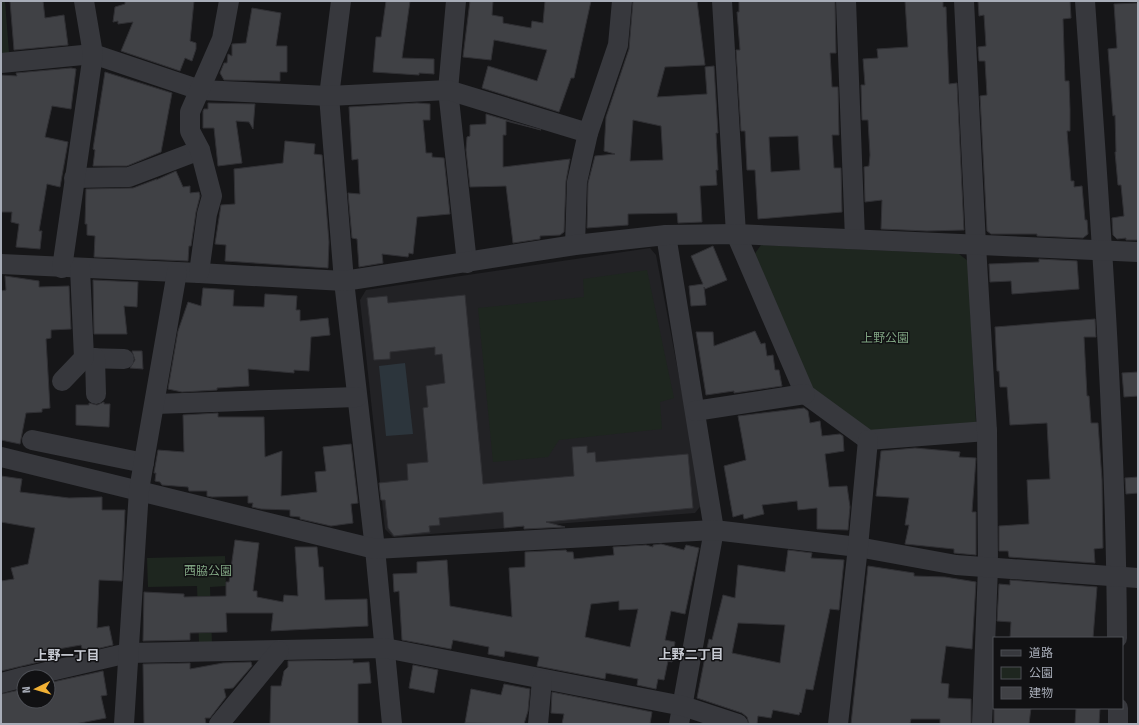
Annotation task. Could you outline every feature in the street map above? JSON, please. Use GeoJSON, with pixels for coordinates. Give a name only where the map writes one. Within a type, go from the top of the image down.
{"type":"FeatureCollection","features":[{"type":"Feature","properties":{"kind":"street"},"geometry":{"type":"LineString","coordinates":[[84,1],[93,54],[74,178],[71,268],[96,394]]}},
{"type":"Feature","properties":{"kind":"street"},"geometry":{"type":"LineString","coordinates":[[199,272],[207,214],[212,196],[200,150],[190,131],[190,112],[222,39],[229,1]]}},
{"type":"Feature","properties":{"kind":"street"},"geometry":{"type":"LineString","coordinates":[[341,1],[329,96],[344,281],[375,549],[392,724]]}},
{"type":"Feature","properties":{"kind":"street"},"geometry":{"type":"LineString","coordinates":[[456,1],[448,90],[467,263]]}},
{"type":"Feature","properties":{"kind":"street"},"geometry":{"type":"LineString","coordinates":[[575,245],[577,182],[588,133],[618,45],[622,1]]}},
{"type":"Feature","properties":{"kind":"street"},"geometry":{"type":"LineString","coordinates":[[722,1],[736,234],[805,394],[868,440],[987,431]]}},
{"type":"Feature","properties":{"kind":"street"},"geometry":{"type":"LineString","coordinates":[[846,1],[855,239]]}},
{"type":"Feature","properties":{"kind":"street"},"geometry":{"type":"LineString","coordinates":[[964,1],[987,431],[988,567],[982,724]]}},
{"type":"Feature","properties":{"kind":"street"},"geometry":{"type":"LineString","coordinates":[[1085,1],[1103,250],[1117,576],[1117,637]]}},
{"type":"Feature","properties":{"kind":"street"},"geometry":{"type":"LineString","coordinates":[[1,63],[93,54],[200,90],[329,96],[448,90],[588,133]]}},
{"type":"Feature","properties":{"kind":"street"},"geometry":{"type":"LineString","coordinates":[[74,178],[129,177],[200,150]]}},
{"type":"Feature","properties":{"kind":"street"},"geometry":{"type":"LineString","coordinates":[[666,234],[714,530],[681,715]]}},
{"type":"Feature","properties":{"kind":"street"},"geometry":{"type":"LineString","coordinates":[[1,264],[199,272],[344,281],[575,245],[666,234],[736,234],[1138,252]]}},
{"type":"Feature","properties":{"kind":"street"},"geometry":{"type":"LineString","coordinates":[[124,724],[138,490],[155,404],[177,272]]}},
{"type":"Feature","properties":{"kind":"street"},"geometry":{"type":"LineString","coordinates":[[62,381],[89,358],[124,359]]}},
{"type":"Feature","properties":{"kind":"street"},"geometry":{"type":"LineString","coordinates":[[694,411],[805,394]]}},
{"type":"Feature","properties":{"kind":"street"},"geometry":{"type":"LineString","coordinates":[[155,404],[357,397]]}},
{"type":"Feature","properties":{"kind":"street"},"geometry":{"type":"LineString","coordinates":[[32,440],[144,462]]}},
{"type":"Feature","properties":{"kind":"street"},"geometry":{"type":"LineString","coordinates":[[838,724],[858,548],[868,440]]}},
{"type":"Feature","properties":{"kind":"street"},"geometry":{"type":"LineString","coordinates":[[60,471],[66,447]]}},
{"type":"Feature","properties":{"kind":"street"},"geometry":{"type":"LineString","coordinates":[[1,457],[375,549],[714,530],[858,548],[956,565],[1138,578]]}},
{"type":"Feature","properties":{"kind":"street"},"geometry":{"type":"LineString","coordinates":[[56,670],[128,653],[385,648],[542,680],[681,715],[738,724]]}},
{"type":"Feature","properties":{"kind":"street"},"geometry":{"type":"LineString","coordinates":[[219,724],[279,651]]}},
{"type":"Feature","properties":{"kind":"street"},"geometry":{"type":"LineString","coordinates":[[1,683],[16,679]]}},
{"type":"Feature","properties":{"kind":"street"},"geometry":{"type":"LineString","coordinates":[[538,724],[542,680]]}},
{"type":"Feature","properties":{"kind":"street"},"geometry":{"type":"LineString","coordinates":[[1118,709],[1118,724]]}},
{"type":"Feature","properties":{"kind":"shaded area"},"geometry":{"type":"Polygon","coordinates":[[[650,248],[656,255],[703,503],[695,513],[393,537],[385,529],[360,300],[366,290],[650,248]]]}},
{"type":"Feature","properties":{"kind":"shaded area"},"geometry":{"type":"Polygon","coordinates":[[[405,363],[413,434],[386,436],[379,366],[405,363]]]}},
{"type":"Feature","properties":{"kind":"green space"},"geometry":{"type":"Polygon","coordinates":[[[1,1],[5,1],[9,53],[1,54],[1,1]]]}},
{"type":"Feature","properties":{"kind":"green space","name":"上野公園"},"geometry":{"type":"Polygon","coordinates":[[[761,245],[959,254],[968,261],[976,423],[873,435],[812,394],[751,259],[761,245]]]}},
{"type":"Feature","properties":{"kind":"green space"},"geometry":{"type":"Polygon","coordinates":[[[647,270],[674,398],[660,402],[662,429],[559,440],[548,457],[493,462],[478,308],[584,297],[583,279],[647,270]]]}},
{"type":"Feature","properties":{"kind":"green space","name":"西脇公園"},"geometry":{"type":"Polygon","coordinates":[[[225,556],[226,586],[210,587],[212,643],[199,643],[197,586],[148,587],[147,558],[225,556]]]}},
{"type":"Feature","properties":{"kind":"building"},"geometry":{"type":"Polygon","coordinates":[[[10,1],[43,1],[45,18],[64,15],[68,45],[14,50],[10,1]]]}},
{"type":"Feature","properties":{"kind":"building"},"geometry":{"type":"Polygon","coordinates":[[[125,1],[194,1],[190,41],[196,43],[196,49],[192,61],[185,58],[180,71],[121,51],[133,22],[118,24],[118,21],[113,22],[115,7],[125,4],[125,1]]]}},
{"type":"Feature","properties":{"kind":"building"},"geometry":{"type":"Polygon","coordinates":[[[386,1],[410,1],[402,58],[434,59],[434,74],[419,73],[419,75],[373,72],[376,37],[381,37],[386,1]]]}},
{"type":"Feature","properties":{"kind":"building"},"geometry":{"type":"Polygon","coordinates":[[[470,1],[493,1],[492,15],[503,17],[503,23],[531,28],[532,21],[543,23],[545,1],[591,1],[574,78],[571,78],[559,112],[482,88],[488,66],[537,81],[547,50],[494,40],[491,60],[463,57],[470,1]]]}},
{"type":"Feature","properties":{"kind":"building"},"geometry":{"type":"Polygon","coordinates":[[[633,1],[697,1],[705,65],[665,67],[657,97],[707,94],[705,67],[714,66],[718,133],[716,133],[718,170],[716,170],[717,185],[700,186],[702,222],[678,223],[677,213],[628,214],[628,225],[587,228],[588,183],[595,156],[615,154],[604,151],[606,117],[629,49],[633,1]],[[633,120],[630,161],[663,160],[661,126],[633,120]]]}},
{"type":"Feature","properties":{"kind":"building"},"geometry":{"type":"Polygon","coordinates":[[[739,1],[835,1],[836,53],[830,53],[832,87],[838,87],[839,135],[832,135],[834,168],[841,168],[842,212],[758,219],[755,170],[747,170],[745,131],[741,131],[736,50],[740,50],[737,12],[739,12],[739,1]],[[798,136],[769,137],[771,172],[800,170],[798,136]]]}},
{"type":"Feature","properties":{"kind":"building"},"geometry":{"type":"Polygon","coordinates":[[[905,1],[943,1],[943,7],[946,7],[949,84],[957,83],[964,230],[927,231],[881,229],[882,200],[865,202],[864,167],[869,166],[870,155],[868,120],[862,120],[861,85],[865,85],[863,59],[878,58],[877,49],[908,47],[905,1]]]}},
{"type":"Feature","properties":{"kind":"building"},"geometry":{"type":"Polygon","coordinates":[[[978,1],[1070,1],[1071,18],[1063,19],[1065,81],[1069,81],[1070,109],[1070,131],[1067,131],[1071,181],[1074,181],[1074,187],[1082,186],[1085,220],[1087,220],[1088,234],[1083,238],[1037,236],[1037,234],[991,234],[987,231],[980,96],[987,95],[985,61],[979,61],[978,47],[986,46],[984,15],[979,16],[978,1]]]}},
{"type":"Feature","properties":{"kind":"building"},"geometry":{"type":"Polygon","coordinates":[[[1138,3],[1138,240],[1126,240],[1126,238],[1117,239],[1113,235],[1112,218],[1124,216],[1121,185],[1118,185],[1115,152],[1115,115],[1113,116],[1108,49],[1117,48],[1114,4],[1138,3]]]}},
{"type":"Feature","properties":{"kind":"building"},"geometry":{"type":"Polygon","coordinates":[[[252,8],[281,13],[276,46],[287,46],[287,72],[280,72],[280,81],[224,80],[220,73],[224,63],[227,63],[228,54],[232,56],[232,44],[246,43],[252,8]]]}},
{"type":"Feature","properties":{"kind":"building"},"geometry":{"type":"Polygon","coordinates":[[[71,68],[76,69],[71,109],[52,106],[45,137],[68,142],[60,187],[47,184],[39,231],[42,231],[40,249],[16,247],[19,224],[11,222],[12,212],[1,212],[1,75],[17,76],[16,73],[71,68]]]}},
{"type":"Feature","properties":{"kind":"building"},"geometry":{"type":"Polygon","coordinates":[[[105,72],[172,93],[161,152],[127,166],[93,166],[95,150],[93,149],[105,72]]]}},
{"type":"Feature","properties":{"kind":"building"},"geometry":{"type":"Polygon","coordinates":[[[208,103],[255,104],[253,129],[249,122],[236,121],[242,163],[218,166],[214,128],[203,128],[203,111],[204,109],[208,109],[208,103]]]}},
{"type":"Feature","properties":{"kind":"building"},"geometry":{"type":"Polygon","coordinates":[[[417,103],[430,104],[430,120],[423,120],[426,153],[432,153],[432,157],[444,158],[450,214],[417,217],[413,254],[409,253],[408,257],[382,254],[383,263],[359,267],[357,239],[352,238],[348,193],[360,194],[358,159],[352,160],[349,107],[417,103]]]}},
{"type":"Feature","properties":{"kind":"building"},"geometry":{"type":"Polygon","coordinates":[[[486,114],[541,130],[506,121],[506,135],[503,135],[503,167],[570,159],[566,181],[564,232],[560,235],[540,236],[540,239],[513,243],[506,186],[470,187],[466,150],[467,137],[470,136],[470,125],[486,124],[486,114]]]}},
{"type":"Feature","properties":{"kind":"building"},"geometry":{"type":"Polygon","coordinates":[[[285,141],[315,144],[314,154],[322,155],[329,242],[328,268],[225,261],[226,245],[215,244],[221,205],[235,204],[234,169],[283,163],[285,141]]]}},
{"type":"Feature","properties":{"kind":"building"},"geometry":{"type":"Polygon","coordinates":[[[176,171],[183,187],[190,186],[190,193],[199,192],[200,196],[191,246],[189,246],[188,261],[94,257],[95,236],[87,235],[87,224],[85,224],[86,189],[133,188],[176,171]]]}},
{"type":"Feature","properties":{"kind":"building"},"geometry":{"type":"Polygon","coordinates":[[[713,246],[727,280],[705,289],[704,287],[706,305],[691,306],[689,286],[703,284],[691,256],[713,246]]]}},
{"type":"Feature","properties":{"kind":"building"},"geometry":{"type":"Polygon","coordinates":[[[1039,259],[1077,261],[1079,289],[1012,294],[1011,281],[990,282],[989,264],[1039,262],[1039,259]]]}},
{"type":"Feature","properties":{"kind":"building"},"geometry":{"type":"Polygon","coordinates":[[[5,276],[39,281],[39,287],[69,286],[71,329],[51,330],[51,338],[46,339],[50,408],[42,409],[42,412],[26,413],[20,444],[1,440],[1,291],[6,290],[5,276]]]}},
{"type":"Feature","properties":{"kind":"building"},"geometry":{"type":"Polygon","coordinates":[[[93,280],[138,282],[137,307],[124,306],[127,334],[94,334],[93,280]]]}},
{"type":"Feature","properties":{"kind":"building"},"geometry":{"type":"Polygon","coordinates":[[[203,288],[234,290],[233,306],[264,307],[265,294],[297,296],[296,310],[300,310],[300,321],[328,318],[330,335],[311,337],[309,371],[294,370],[294,373],[248,369],[249,386],[182,392],[168,389],[178,331],[188,302],[201,306],[203,288]]]}},
{"type":"Feature","properties":{"kind":"building"},"geometry":{"type":"Polygon","coordinates":[[[465,295],[483,484],[574,476],[572,447],[587,446],[587,453],[595,452],[596,462],[688,454],[693,508],[546,522],[565,527],[524,529],[524,526],[504,528],[503,512],[439,518],[440,525],[429,526],[430,532],[394,536],[388,528],[385,500],[381,500],[379,483],[408,480],[407,464],[428,462],[423,408],[428,407],[426,386],[445,383],[442,354],[435,355],[435,347],[390,352],[390,359],[374,360],[367,298],[387,296],[388,303],[465,295]]]}},
{"type":"Feature","properties":{"kind":"building"},"geometry":{"type":"Polygon","coordinates":[[[1095,319],[1096,337],[1084,337],[1087,396],[1089,396],[1091,423],[1098,423],[1102,480],[1103,548],[1094,549],[1095,563],[1009,557],[1008,551],[999,551],[999,526],[1029,524],[1027,480],[1050,479],[1047,423],[1010,425],[1007,387],[1000,387],[999,371],[997,371],[995,327],[1095,319]]]}},
{"type":"Feature","properties":{"kind":"building"},"geometry":{"type":"Polygon","coordinates":[[[755,331],[761,344],[765,343],[767,356],[773,355],[775,370],[779,370],[782,386],[734,393],[734,391],[706,395],[696,332],[713,332],[714,346],[755,331]]]}},
{"type":"Feature","properties":{"kind":"building"},"geometry":{"type":"Polygon","coordinates":[[[132,351],[142,351],[143,369],[130,368],[135,360],[132,351]]]}},
{"type":"Feature","properties":{"kind":"building"},"geometry":{"type":"Polygon","coordinates":[[[1138,372],[1138,396],[1124,397],[1122,373],[1138,372]]]}},
{"type":"Feature","properties":{"kind":"building"},"geometry":{"type":"Polygon","coordinates":[[[104,402],[104,404],[110,404],[109,427],[76,425],[76,405],[89,405],[89,403],[97,405],[104,402]]]}},
{"type":"Feature","properties":{"kind":"building"},"geometry":{"type":"Polygon","coordinates":[[[804,408],[808,411],[810,423],[820,421],[822,436],[840,434],[843,436],[844,451],[825,454],[829,487],[847,486],[850,507],[848,530],[817,529],[817,508],[798,510],[797,501],[762,505],[764,514],[744,519],[743,514],[733,517],[724,466],[746,460],[738,416],[804,408]]]}},
{"type":"Feature","properties":{"kind":"building"},"geometry":{"type":"Polygon","coordinates":[[[218,413],[218,417],[264,417],[265,457],[282,451],[281,496],[317,492],[315,472],[326,471],[323,447],[351,444],[358,503],[351,504],[353,523],[331,526],[300,519],[300,517],[290,516],[290,510],[261,509],[252,507],[253,503],[248,503],[248,496],[212,497],[207,496],[207,491],[189,491],[188,487],[162,485],[160,482],[155,481],[156,473],[154,473],[158,450],[184,452],[183,415],[218,413]]]}},
{"type":"Feature","properties":{"kind":"building"},"geometry":{"type":"Polygon","coordinates":[[[915,448],[960,452],[959,457],[976,458],[972,512],[976,512],[976,555],[954,553],[954,549],[905,544],[909,525],[905,525],[909,498],[876,496],[881,451],[915,448]]]}},
{"type":"Feature","properties":{"kind":"building"},"geometry":{"type":"Polygon","coordinates":[[[1,476],[22,479],[20,492],[69,498],[102,497],[102,510],[125,510],[122,581],[99,580],[97,628],[109,626],[113,645],[83,652],[81,645],[41,652],[43,661],[1,671],[1,581],[14,579],[11,568],[28,564],[35,528],[1,522],[1,476]]]}},
{"type":"Feature","properties":{"kind":"building"},"geometry":{"type":"Polygon","coordinates":[[[1138,477],[1138,493],[1126,494],[1125,478],[1138,477]]]}},
{"type":"Feature","properties":{"kind":"building"},"geometry":{"type":"Polygon","coordinates":[[[235,540],[259,543],[253,591],[257,591],[257,597],[283,602],[284,595],[298,596],[295,547],[317,547],[319,567],[323,567],[325,600],[367,599],[368,626],[271,631],[273,613],[226,613],[227,632],[190,633],[190,640],[143,641],[144,592],[184,594],[184,597],[226,596],[226,582],[229,582],[235,540]]]}},
{"type":"Feature","properties":{"kind":"building"},"geometry":{"type":"Polygon","coordinates":[[[661,544],[684,550],[686,545],[699,548],[685,614],[671,611],[665,640],[675,642],[672,662],[668,661],[664,680],[658,679],[656,689],[637,685],[638,679],[606,673],[605,679],[537,666],[539,657],[505,651],[504,657],[488,654],[489,647],[453,640],[451,649],[402,640],[399,591],[394,592],[393,574],[417,573],[417,562],[447,560],[450,606],[512,617],[509,568],[525,567],[525,552],[566,550],[567,552],[573,552],[574,559],[614,555],[613,547],[646,545],[653,547],[653,545],[661,544]],[[619,601],[591,604],[585,637],[630,647],[638,609],[619,610],[619,601]]]}},
{"type":"Feature","properties":{"kind":"building"},"geometry":{"type":"Polygon","coordinates":[[[788,550],[812,553],[811,558],[844,560],[839,610],[830,609],[813,690],[806,689],[801,713],[800,712],[799,715],[773,710],[771,718],[758,716],[757,724],[749,724],[747,717],[742,713],[697,698],[709,639],[712,640],[723,595],[735,598],[738,565],[785,572],[788,550]],[[738,623],[732,653],[780,663],[785,625],[738,623]]]}},
{"type":"Feature","properties":{"kind":"building"},"geometry":{"type":"Polygon","coordinates":[[[868,566],[914,573],[914,576],[945,577],[976,582],[972,649],[946,646],[941,683],[949,684],[948,698],[971,699],[971,724],[940,724],[940,719],[911,719],[910,724],[851,724],[868,566]]]}},
{"type":"Feature","properties":{"kind":"building"},"geometry":{"type":"Polygon","coordinates":[[[1010,580],[1097,587],[1093,637],[1010,637],[1011,622],[997,621],[999,584],[1010,585],[1010,580]]]}},
{"type":"Feature","properties":{"kind":"building"},"geometry":{"type":"Polygon","coordinates":[[[353,660],[353,663],[369,662],[371,683],[358,684],[358,724],[270,724],[271,686],[281,686],[284,671],[288,667],[288,661],[353,660]]]}},
{"type":"Feature","properties":{"kind":"building"},"geometry":{"type":"Polygon","coordinates":[[[251,662],[252,666],[233,688],[224,689],[226,697],[210,718],[205,718],[206,724],[144,724],[143,664],[190,663],[190,669],[223,663],[251,662]]]}},
{"type":"Feature","properties":{"kind":"building"},"geometry":{"type":"Polygon","coordinates":[[[413,665],[438,670],[434,693],[409,688],[413,665]]]}},
{"type":"Feature","properties":{"kind":"building"},"geometry":{"type":"Polygon","coordinates":[[[103,671],[107,695],[101,696],[106,718],[75,724],[1,724],[1,694],[16,691],[16,709],[56,709],[56,681],[103,671]]]}},
{"type":"Feature","properties":{"kind":"building"},"geometry":{"type":"Polygon","coordinates":[[[504,684],[530,689],[528,711],[524,724],[465,723],[471,689],[501,695],[504,684]]]}},
{"type":"Feature","properties":{"kind":"building"},"geometry":{"type":"Polygon","coordinates":[[[552,692],[652,712],[650,724],[562,724],[564,714],[551,713],[552,692]]]}},
{"type":"Feature","properties":{"kind":"building"},"geometry":{"type":"Polygon","coordinates":[[[994,709],[1031,709],[1029,724],[994,724],[994,709]]]}},
{"type":"Feature","properties":{"kind":"building"},"geometry":{"type":"Polygon","coordinates":[[[1076,709],[1100,709],[1099,724],[1075,724],[1076,709]]]}},
{"type":"Feature","properties":{"kind":"district","name":"上野二丁目"},"geometry":{"type":"Point","coordinates":[691,654]}},
{"type":"Feature","properties":{"kind":"district","name":"上野一丁目"},"geometry":{"type":"Point","coordinates":[67,655]}}]}
